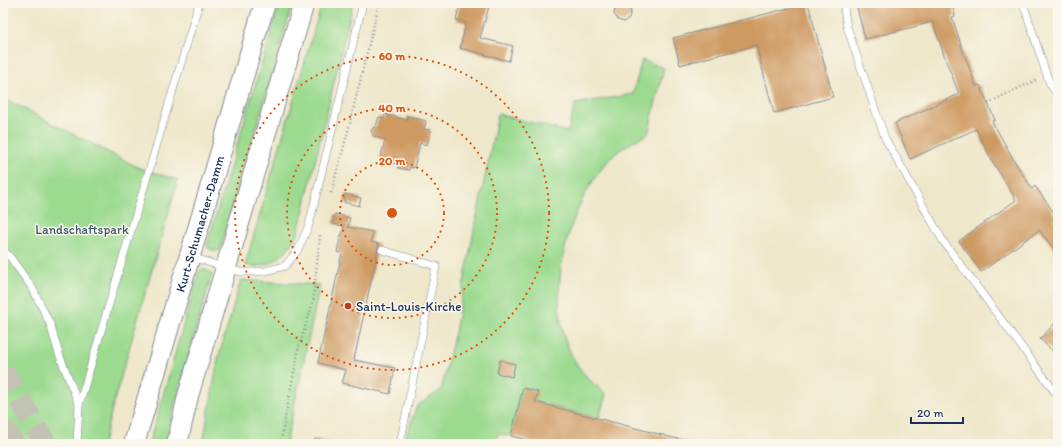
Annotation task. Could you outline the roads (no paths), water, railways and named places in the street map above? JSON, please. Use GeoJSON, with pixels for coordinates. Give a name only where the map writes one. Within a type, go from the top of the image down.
{"type":"FeatureCollection","features":[{"type":"Feature","properties":{"kind":"main road","name":"Kurt-Schumacher-Damm"},"geometry":{"type":"LineString","coordinates":[[134,444],[265,3]]}},
{"type":"Feature","properties":{"kind":"main road"},"geometry":{"type":"LineString","coordinates":[[178,444],[188,396],[304,3]]}},
{"type":"Feature","properties":{"kind":"lane"},"geometry":{"type":"LineString","coordinates":[[77,444],[79,405],[199,3]]}},
{"type":"Feature","properties":{"kind":"lane"},"geometry":{"type":"LineString","coordinates":[[190,256],[240,272],[252,272],[265,271],[286,266],[298,250],[309,225],[363,3]]}},
{"type":"Feature","properties":{"kind":"lane"},"geometry":{"type":"LineString","coordinates":[[846,3],[844,9],[847,27],[884,138],[942,241],[1058,396]]}},
{"type":"Feature","properties":{"kind":"lane"},"geometry":{"type":"LineString","coordinates":[[1023,3],[1049,82],[1058,96]]}},
{"type":"Feature","properties":{"kind":"lane"},"geometry":{"type":"LineString","coordinates":[[3,250],[10,257],[33,289],[50,324],[59,354],[79,405]]}},
{"type":"Feature","properties":{"kind":"lane"},"geometry":{"type":"LineString","coordinates":[[382,250],[436,266],[401,439],[403,444]]}},
{"type":"Feature","properties":{"kind":"tunnel"},"geometry":{"type":"LineString","coordinates":[[3,371],[46,444]]}},
{"type":"Feature","properties":{"kind":"tunnel"},"geometry":{"type":"LineString","coordinates":[[3,427],[14,444]]}},
{"type":"Feature","properties":{"kind":"place","name":"Saint-Louis-Kirche"},"geometry":{"type":"Point","coordinates":[348,306]}},
{"type":"Feature","properties":{"kind":"park label","name":"Landschaftspark"},"geometry":{"type":"Point","coordinates":[82,229]}}]}
